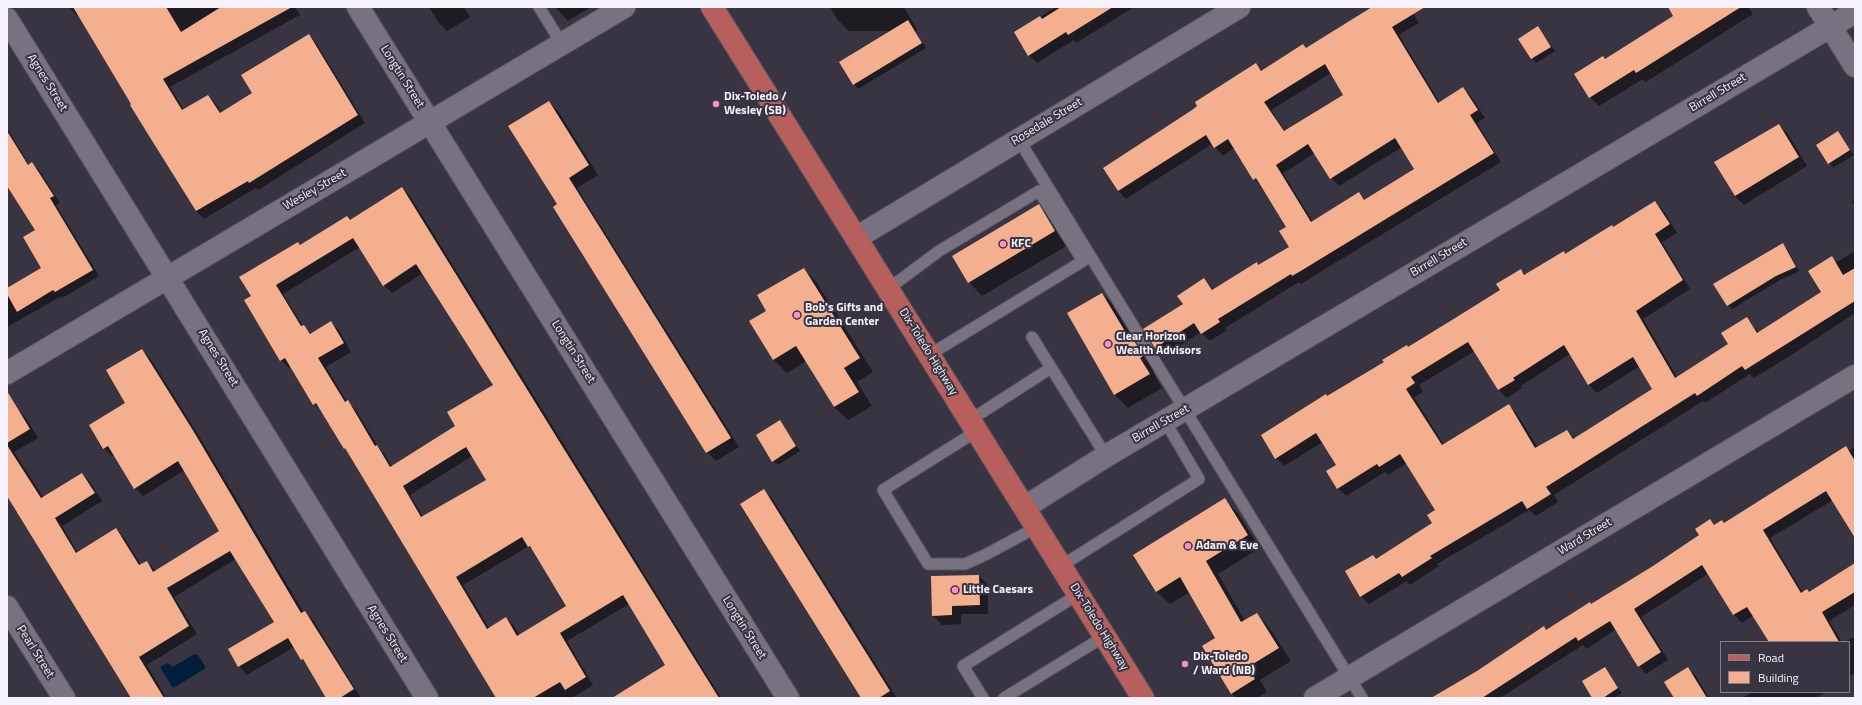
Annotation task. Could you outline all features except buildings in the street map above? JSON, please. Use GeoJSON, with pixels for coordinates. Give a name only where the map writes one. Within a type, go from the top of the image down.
{"type":"FeatureCollection","features":[{"type":"Feature","properties":{"kind":"main road","name":"Dix-Toledo Highway"},"geometry":{"type":"LineString","coordinates":[[712,7],[1143,698]]}},
{"type":"Feature","properties":{"kind":"street","name":"Longtin Street"},"geometry":{"type":"LineString","coordinates":[[358,7],[788,698]]}},
{"type":"Feature","properties":{"kind":"street","name":"Wesley Street"},"geometry":{"type":"LineString","coordinates":[[7,373],[167,276],[624,7]]}},
{"type":"Feature","properties":{"kind":"street","name":"Rosedale Street"},"geometry":{"type":"LineString","coordinates":[[856,238],[1238,7]]}},
{"type":"Feature","properties":{"kind":"street"},"geometry":{"type":"LineString","coordinates":[[1818,7],[1855,66]]}},
{"type":"Feature","properties":{"kind":"street","name":"Birrell Street"},"geometry":{"type":"LineString","coordinates":[[1025,507],[1106,456],[1855,12]]}},
{"type":"Feature","properties":{"kind":"street","name":"Agnes Street"},"geometry":{"type":"LineString","coordinates":[[7,20],[167,276],[427,698]]}},
{"type":"Feature","properties":{"kind":"street","name":"Ward Street"},"geometry":{"type":"LineString","coordinates":[[1315,698],[1855,376]]}},
{"type":"Feature","properties":{"kind":"street","name":"Pearl Street"},"geometry":{"type":"LineString","coordinates":[[7,606],[64,698]]}},
{"type":"Feature","properties":{"kind":"lane"},"geometry":{"type":"LineString","coordinates":[[539,7],[562,44]]}},
{"type":"Feature","properties":{"kind":"lane"},"geometry":{"type":"LineString","coordinates":[[1019,140],[1362,698]]}},
{"type":"Feature","properties":{"kind":"lane"},"geometry":{"type":"LineString","coordinates":[[888,289],[940,251],[1039,191],[1083,261],[929,355]]}},
{"type":"Feature","properties":{"kind":"lane"},"geometry":{"type":"LineString","coordinates":[[1032,337],[1106,456]]}},
{"type":"Feature","properties":{"kind":"lane"},"geometry":{"type":"LineString","coordinates":[[1037,527],[965,564],[928,564],[883,490],[1051,368]]}},
{"type":"Feature","properties":{"kind":"lane"},"geometry":{"type":"LineString","coordinates":[[1061,566],[1199,479],[1165,422]]}},
{"type":"Feature","properties":{"kind":"lane"},"geometry":{"type":"LineString","coordinates":[[983,698],[963,666],[1079,594]]}},
{"type":"Feature","properties":{"kind":"lane"},"geometry":{"type":"LineString","coordinates":[[1004,698],[1104,636]]}},
{"type":"Feature","properties":{"kind":"water"},"geometry":{"type":"Polygon","coordinates":[[[194,654],[198,655],[206,668],[173,688],[160,667],[167,663],[173,667],[194,654]]]}},
{"type":"Feature","properties":{"kind":"place","name":"Dix-Toledo / Wesley (SB)"},"geometry":{"type":"Point","coordinates":[716,104]}},
{"type":"Feature","properties":{"kind":"place","name":"KFC"},"geometry":{"type":"Point","coordinates":[1003,244]}},
{"type":"Feature","properties":{"kind":"place","name":"Bob's Gifts and Garden Center"},"geometry":{"type":"Point","coordinates":[797,315]}},
{"type":"Feature","properties":{"kind":"place","name":"Clear Horizon Wealth Advisors"},"geometry":{"type":"Point","coordinates":[1108,344]}},
{"type":"Feature","properties":{"kind":"place","name":"Adam & Eve"},"geometry":{"type":"Point","coordinates":[1188,546]}},
{"type":"Feature","properties":{"kind":"place","name":"Little Caesars"},"geometry":{"type":"Point","coordinates":[955,590]}},
{"type":"Feature","properties":{"kind":"place","name":"Dix-Toledo / Ward (NB)"},"geometry":{"type":"Point","coordinates":[1185,664]}}]}
